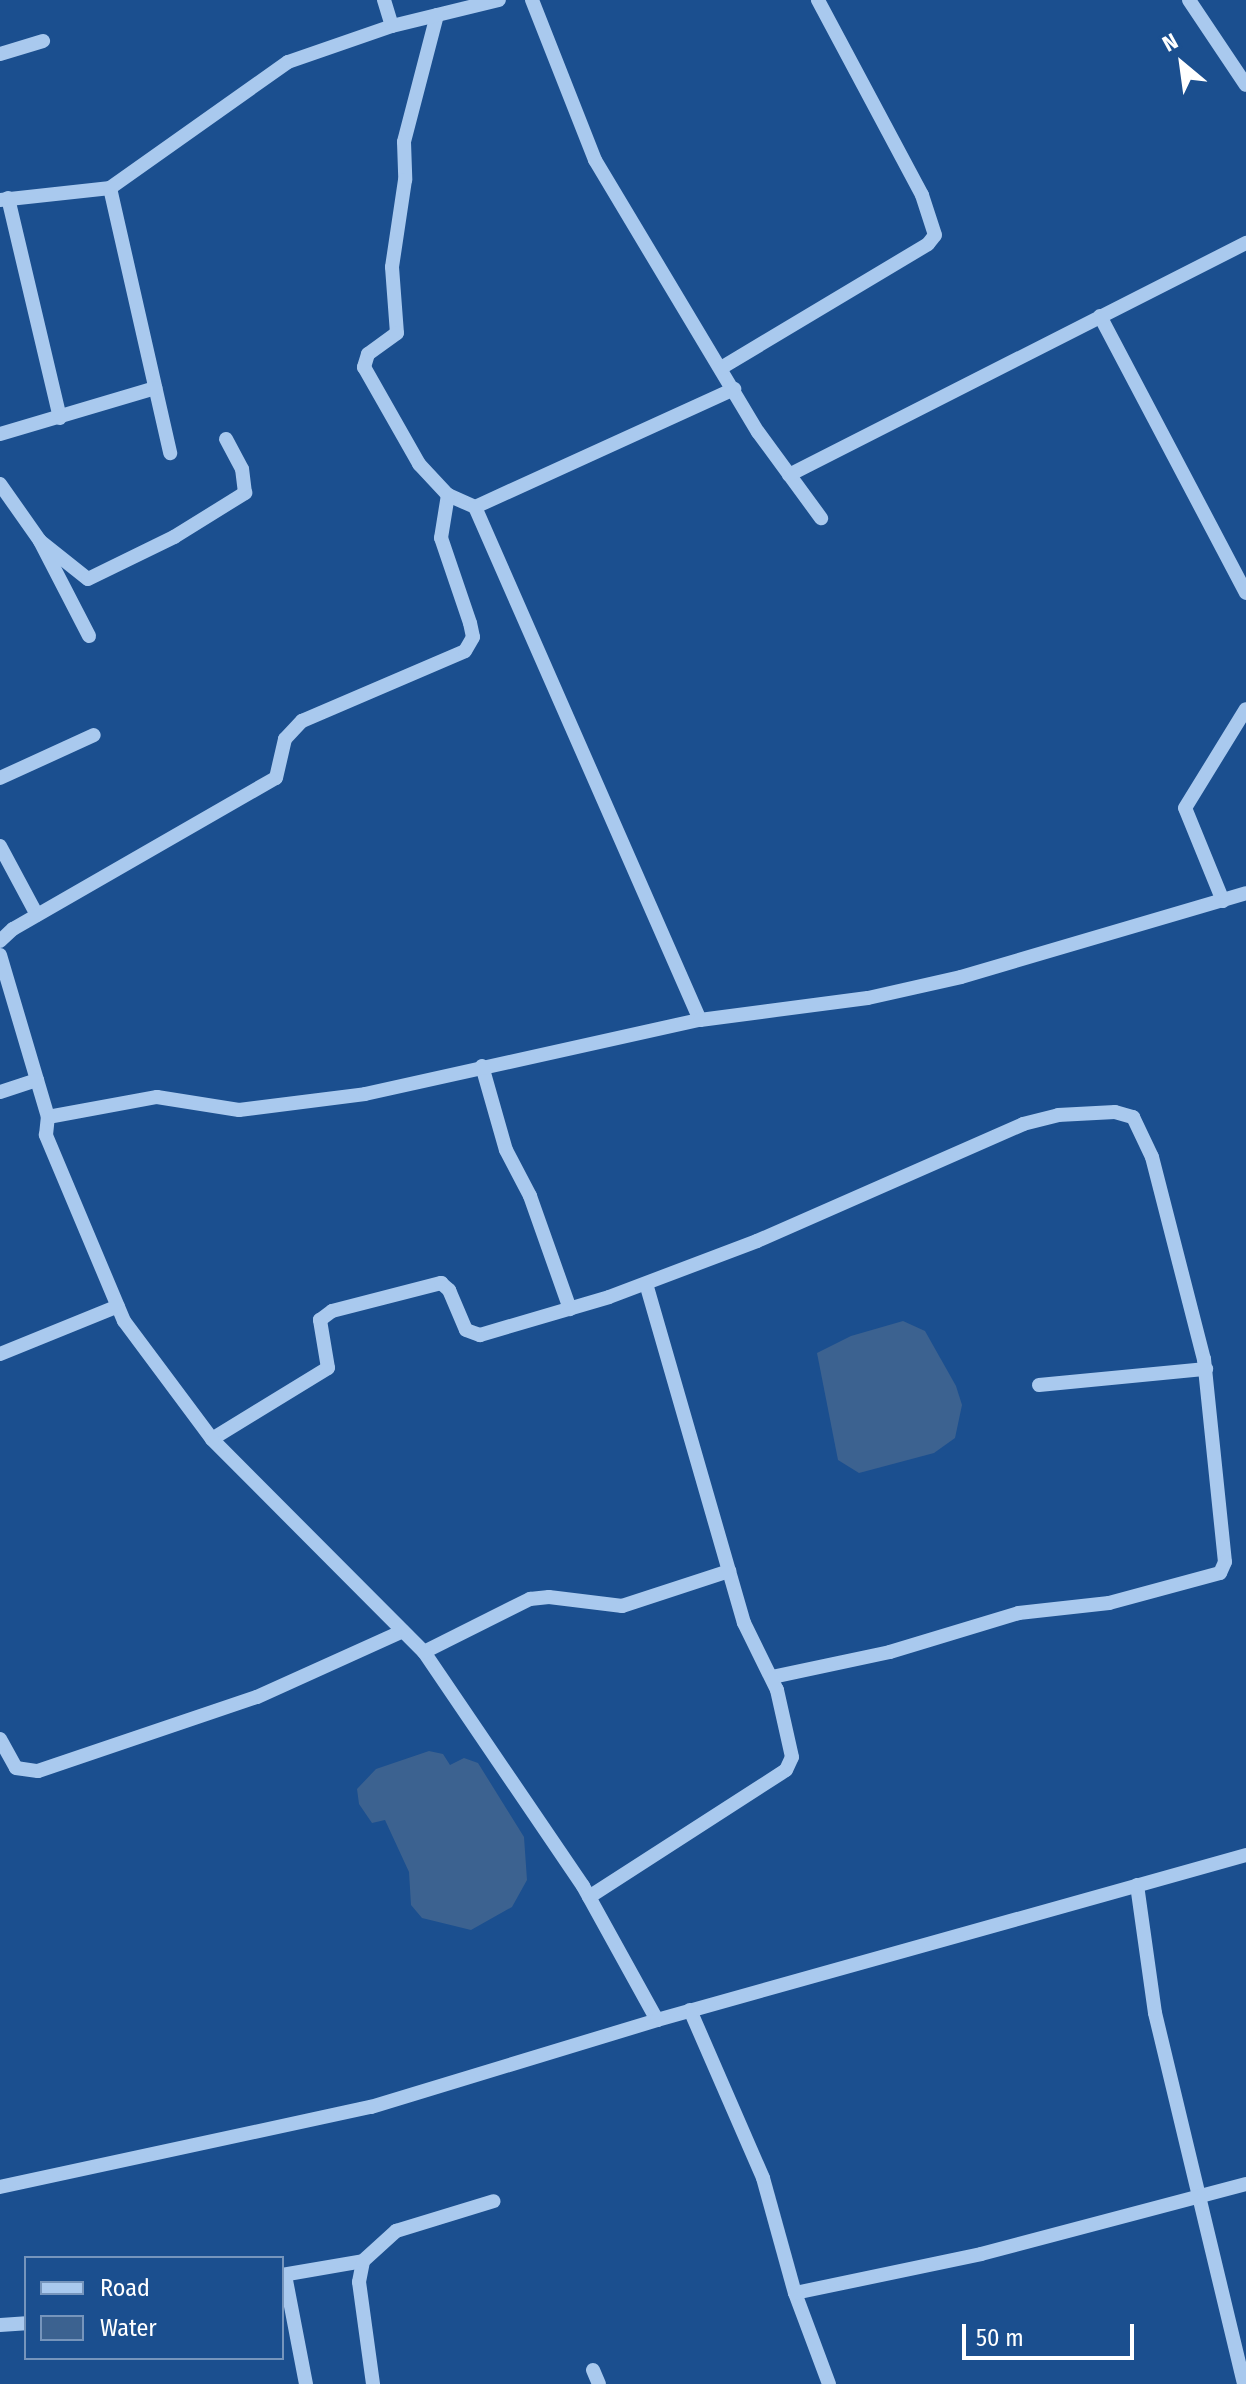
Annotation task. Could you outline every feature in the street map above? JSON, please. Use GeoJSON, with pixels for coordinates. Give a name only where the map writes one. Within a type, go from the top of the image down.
{"type":"FeatureCollection","features":[{"type":"Feature","properties":{"kind":"street"},"geometry":{"type":"LineString","coordinates":[[384,0],[392,26]]}},
{"type":"Feature","properties":{"kind":"street"},"geometry":{"type":"LineString","coordinates":[[60,418],[4,199],[110,188],[288,62],[392,26],[499,0]]}},
{"type":"Feature","properties":{"kind":"street"},"geometry":{"type":"LineString","coordinates":[[532,0],[595,160],[734,389],[789,475],[821,518]]}},
{"type":"Feature","properties":{"kind":"street"},"geometry":{"type":"LineString","coordinates":[[721,368],[928,244],[935,235],[922,195],[818,0]]}},
{"type":"Feature","properties":{"kind":"street"},"geometry":{"type":"LineString","coordinates":[[1189,0],[1246,85]]}},
{"type":"Feature","properties":{"kind":"street"},"geometry":{"type":"LineString","coordinates":[[437,15],[404,142],[405,180],[392,267],[397,333],[368,354],[364,367],[413,454],[448,495],[475,507],[700,1020]]}},
{"type":"Feature","properties":{"kind":"street"},"geometry":{"type":"LineString","coordinates":[[0,54],[43,41]]}},
{"type":"Feature","properties":{"kind":"street"},"geometry":{"type":"LineString","coordinates":[[110,188],[170,453]]}},
{"type":"Feature","properties":{"kind":"street"},"geometry":{"type":"LineString","coordinates":[[789,475],[1246,243]]}},
{"type":"Feature","properties":{"kind":"street"},"geometry":{"type":"LineString","coordinates":[[1100,316],[1246,593]]}},
{"type":"Feature","properties":{"kind":"street"},"geometry":{"type":"LineString","coordinates":[[0,434],[155,388]]}},
{"type":"Feature","properties":{"kind":"street"},"geometry":{"type":"LineString","coordinates":[[475,507],[734,389]]}},
{"type":"Feature","properties":{"kind":"street"},"geometry":{"type":"LineString","coordinates":[[40,541],[88,579],[174,537],[245,493],[242,469],[226,439]]}},
{"type":"Feature","properties":{"kind":"street"},"geometry":{"type":"LineString","coordinates":[[0,484],[40,541],[89,636]]}},
{"type":"Feature","properties":{"kind":"street"},"geometry":{"type":"LineString","coordinates":[[0,941],[37,915],[276,778],[285,739],[302,721],[465,651],[473,637],[441,538],[448,495]]}},
{"type":"Feature","properties":{"kind":"street"},"geometry":{"type":"LineString","coordinates":[[1223,901],[1185,808],[1246,709]]}},
{"type":"Feature","properties":{"kind":"street"},"geometry":{"type":"LineString","coordinates":[[0,778],[94,735]]}},
{"type":"Feature","properties":{"kind":"street"},"geometry":{"type":"LineString","coordinates":[[0,846],[37,915]]}},
{"type":"Feature","properties":{"kind":"street"},"geometry":{"type":"LineString","coordinates":[[48,1117],[157,1097],[239,1110],[365,1094],[700,1020],[884,994],[1246,893]]}},
{"type":"Feature","properties":{"kind":"street"},"geometry":{"type":"LineString","coordinates":[[0,955],[48,1117],[46,1135],[118,1306],[212,1439],[424,1652],[589,1897],[657,2020]]}},
{"type":"Feature","properties":{"kind":"street"},"geometry":{"type":"LineString","coordinates":[[482,1066],[506,1150],[530,1196],[570,1309]]}},
{"type":"Feature","properties":{"kind":"street"},"geometry":{"type":"LineString","coordinates":[[0,1092],[37,1080]]}},
{"type":"Feature","properties":{"kind":"street"},"geometry":{"type":"LineString","coordinates":[[212,1439],[328,1368],[320,1320],[332,1311],[441,1283],[472,1334],[570,1309],[646,1284],[770,1236],[1023,1124],[1058,1115],[1115,1112],[1133,1117],[1143,1131],[1206,1369],[1225,1562],[1220,1573],[1109,1603],[1019,1613],[903,1648],[772,1677]]}},
{"type":"Feature","properties":{"kind":"street"},"geometry":{"type":"LineString","coordinates":[[589,1897],[786,1770],[791,1744],[772,1677],[752,1642],[729,1571],[646,1284]]}},
{"type":"Feature","properties":{"kind":"street"},"geometry":{"type":"LineString","coordinates":[[0,1354],[118,1306]]}},
{"type":"Feature","properties":{"kind":"street"},"geometry":{"type":"LineString","coordinates":[[1039,1385],[1206,1369]]}},
{"type":"Feature","properties":{"kind":"street"},"geometry":{"type":"LineString","coordinates":[[424,1652],[530,1599],[549,1597],[622,1606],[729,1571]]}},
{"type":"Feature","properties":{"kind":"street"},"geometry":{"type":"LineString","coordinates":[[0,1739],[16,1768],[38,1771],[257,1697],[403,1631]]}},
{"type":"Feature","properties":{"kind":"street"},"geometry":{"type":"LineString","coordinates":[[0,2187],[371,2107],[690,2010],[1246,1855]]}},
{"type":"Feature","properties":{"kind":"street"},"geometry":{"type":"LineString","coordinates":[[1137,1885],[1155,2013],[1244,2384]]}},
{"type":"Feature","properties":{"kind":"street"},"geometry":{"type":"LineString","coordinates":[[690,2010],[763,2178],[795,2293],[829,2384]]}},
{"type":"Feature","properties":{"kind":"street"},"geometry":{"type":"LineString","coordinates":[[795,2293],[981,2254],[1199,2200],[1246,2184]]}},
{"type":"Feature","properties":{"kind":"street"},"geometry":{"type":"LineString","coordinates":[[284,2275],[363,2261],[396,2231],[494,2201]]}},
{"type":"Feature","properties":{"kind":"street"},"geometry":{"type":"LineString","coordinates":[[363,2261],[359,2282],[373,2384]]}},
{"type":"Feature","properties":{"kind":"street"},"geometry":{"type":"LineString","coordinates":[[284,2280],[306,2384]]}},
{"type":"Feature","properties":{"kind":"street"},"geometry":{"type":"LineString","coordinates":[[0,2325],[24,2323]]}},
{"type":"Feature","properties":{"kind":"water"},"geometry":{"type":"Polygon","coordinates":[[[903,1321],[925,1331],[956,1386],[962,1405],[955,1438],[934,1453],[859,1473],[838,1460],[817,1353],[851,1336],[903,1321]]]}},
{"type":"Feature","properties":{"kind":"water"},"geometry":{"type":"Polygon","coordinates":[[[429,1751],[443,1754],[450,1765],[464,1758],[478,1763],[524,1837],[527,1880],[512,1907],[471,1930],[422,1918],[411,1905],[409,1872],[385,1820],[372,1823],[359,1804],[357,1789],[376,1769],[429,1751]]]}}]}
